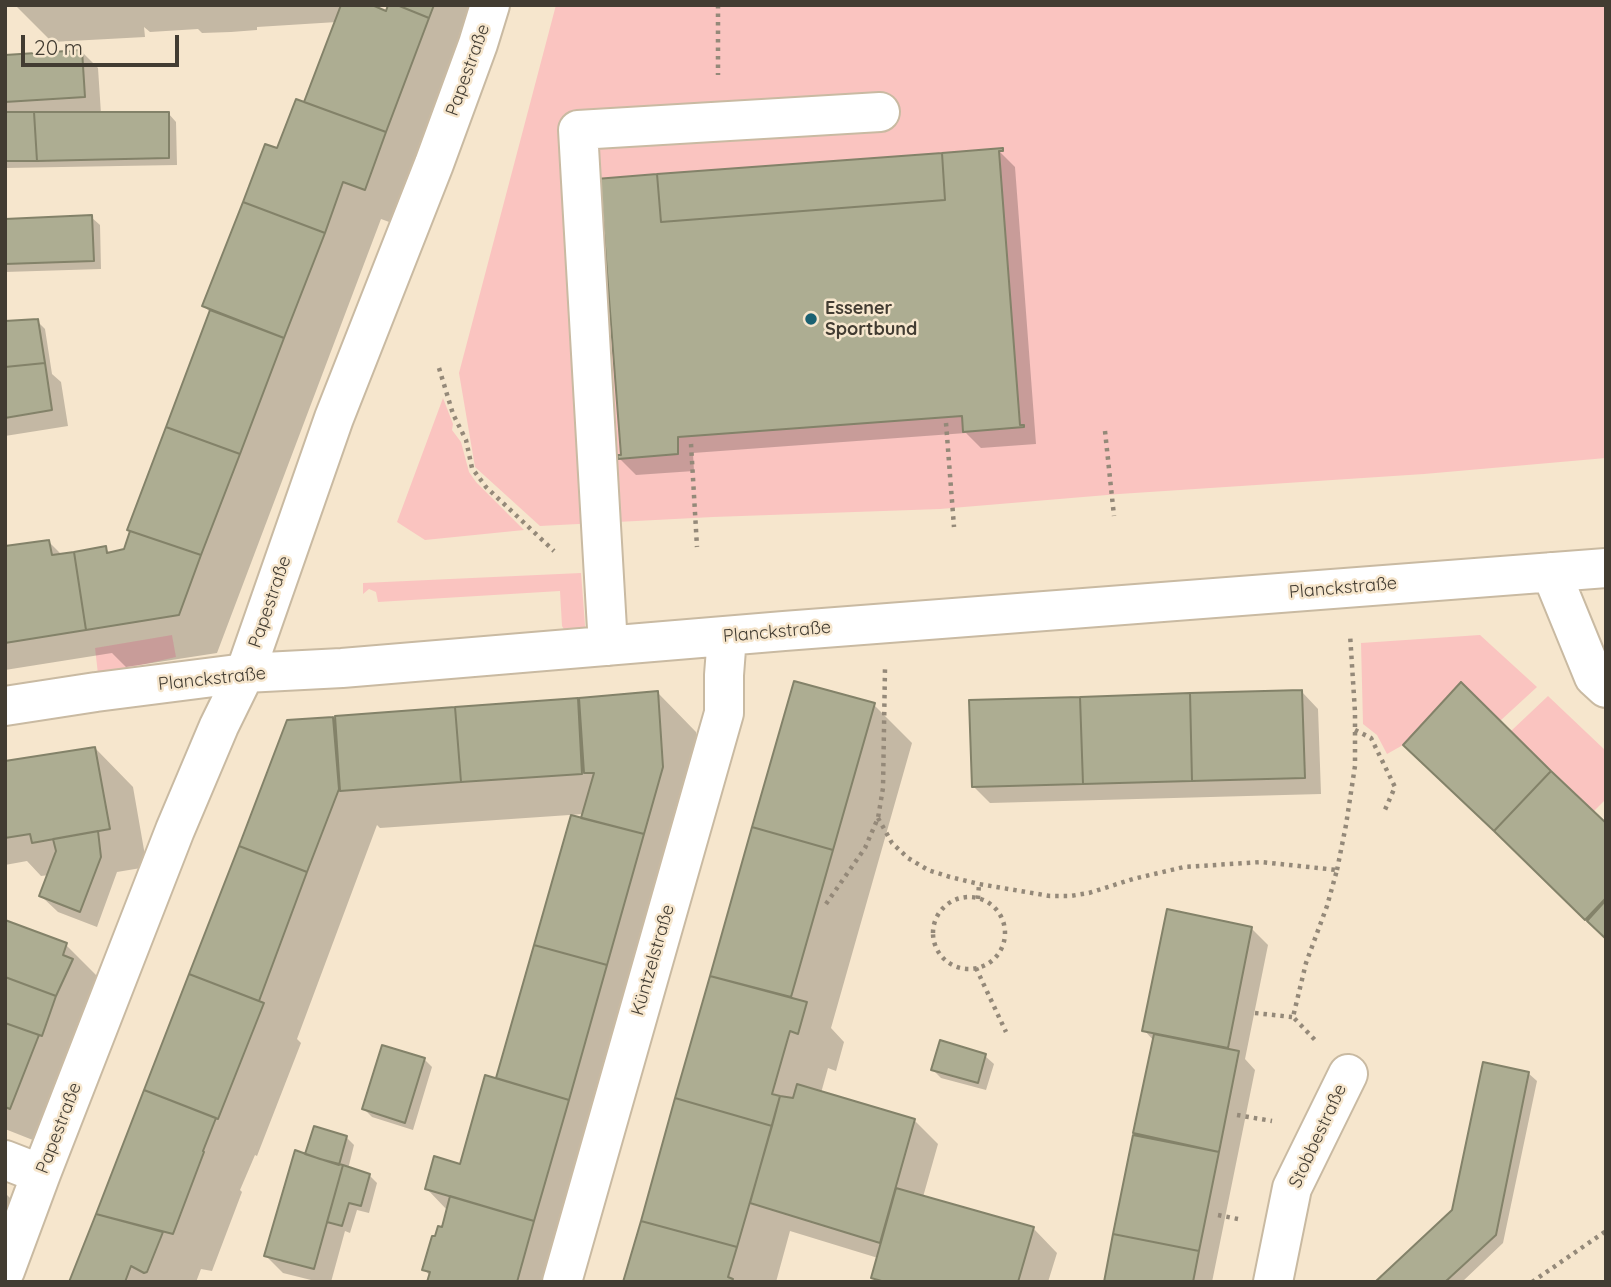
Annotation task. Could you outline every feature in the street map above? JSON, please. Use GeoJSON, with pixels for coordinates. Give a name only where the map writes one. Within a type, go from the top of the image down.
{"type":"FeatureCollection","features":[{"type":"Feature","properties":{"kind":"street","name":"Papestraße"},"geometry":{"type":"LineString","coordinates":[[5,1271],[175,830],[219,726],[245,673],[334,418],[434,164],[490,5]]}},
{"type":"Feature","properties":{"kind":"street"},"geometry":{"type":"LineString","coordinates":[[608,646],[578,130],[880,112]]}},
{"type":"Feature","properties":{"kind":"street","name":"Planckstraße"},"geometry":{"type":"LineString","coordinates":[[5,706],[245,673],[342,668],[1606,568]]}},
{"type":"Feature","properties":{"kind":"street"},"geometry":{"type":"LineString","coordinates":[[1551,572],[1594,677],[1606,688]]}},
{"type":"Feature","properties":{"kind":"street","name":"Küntzelstraße"},"geometry":{"type":"LineString","coordinates":[[562,1282],[724,713],[727,636]]}},
{"type":"Feature","properties":{"kind":"street","name":"Stobbestraße"},"geometry":{"type":"LineString","coordinates":[[1273,1282],[1292,1188],[1348,1074]]}},
{"type":"Feature","properties":{"kind":"street"},"geometry":{"type":"LineString","coordinates":[[5,1160],[41,1174]]}},
{"type":"Feature","properties":{"kind":"path"},"geometry":{"type":"LineString","coordinates":[[718,5],[719,121]]}},
{"type":"Feature","properties":{"kind":"path"},"geometry":{"type":"LineString","coordinates":[[439,368],[453,414],[466,440],[472,468],[486,487],[560,557]]}},
{"type":"Feature","properties":{"kind":"path"},"geometry":{"type":"LineString","coordinates":[[946,424],[954,527]]}},
{"type":"Feature","properties":{"kind":"path"},"geometry":{"type":"LineString","coordinates":[[1105,431],[1114,516]]}},
{"type":"Feature","properties":{"kind":"path"},"geometry":{"type":"LineString","coordinates":[[691,444],[697,547]]}},
{"type":"Feature","properties":{"kind":"path"},"geometry":{"type":"LineString","coordinates":[[1293,1017],[1306,963],[1337,870],[1355,766],[1350,631]]}},
{"type":"Feature","properties":{"kind":"path"},"geometry":{"type":"LineString","coordinates":[[826,904],[865,848],[878,818],[883,788],[885,658]]}},
{"type":"Feature","properties":{"kind":"path"},"geometry":{"type":"LineString","coordinates":[[1355,730],[1371,738],[1395,787],[1384,812]]}},
{"type":"Feature","properties":{"kind":"path"},"geometry":{"type":"LineString","coordinates":[[878,818],[891,843],[928,870],[979,884],[1050,896],[1089,893],[1184,867],[1261,862],[1337,870]]}},
{"type":"Feature","properties":{"kind":"path"},"geometry":{"type":"LineString","coordinates":[[978,899],[979,884]]}},
{"type":"Feature","properties":{"kind":"path"},"geometry":{"type":"LineString","coordinates":[[960,898],[985,902],[996,909],[1003,921],[1005,934],[998,955],[982,967],[976,968],[970,970],[948,963],[939,954],[933,938],[936,918],[949,903],[960,898]]}},
{"type":"Feature","properties":{"kind":"path"},"geometry":{"type":"LineString","coordinates":[[976,968],[1006,1032]]}},
{"type":"Feature","properties":{"kind":"path"},"geometry":{"type":"LineString","coordinates":[[1255,1013],[1293,1017],[1348,1074]]}},
{"type":"Feature","properties":{"kind":"path"},"geometry":{"type":"LineString","coordinates":[[1237,1115],[1272,1121]]}},
{"type":"Feature","properties":{"kind":"path"},"geometry":{"type":"LineString","coordinates":[[1532,1282],[1606,1231]]}},
{"type":"Feature","properties":{"kind":"shaded area"},"geometry":{"type":"Polygon","coordinates":[[[556,5],[1606,5],[1606,458],[940,509],[540,526],[475,467],[459,373],[556,5]]]}},
{"type":"Feature","properties":{"kind":"shaded area"},"geometry":{"type":"Polygon","coordinates":[[[443,398],[453,424],[452,430],[461,442],[469,472],[524,530],[425,540],[397,522],[443,398]]]}},
{"type":"Feature","properties":{"kind":"shaded area"},"geometry":{"type":"Polygon","coordinates":[[[581,573],[586,638],[568,636],[562,626],[560,591],[378,602],[376,592],[369,589],[363,594],[363,583],[581,573]]]}},
{"type":"Feature","properties":{"kind":"shaded area"},"geometry":{"type":"Polygon","coordinates":[[[172,635],[176,657],[127,670],[98,674],[95,648],[172,635]]]}},
{"type":"Feature","properties":{"kind":"shaded area"},"geometry":{"type":"Polygon","coordinates":[[[1480,635],[1537,687],[1500,721],[1460,683],[1403,745],[1387,754],[1377,735],[1363,724],[1361,643],[1480,635]]]}},
{"type":"Feature","properties":{"kind":"shaded area"},"geometry":{"type":"Polygon","coordinates":[[[1548,696],[1606,751],[1606,799],[1594,811],[1511,731],[1548,696]]]}},
{"type":"Feature","properties":{"kind":"building"},"geometry":{"type":"Polygon","coordinates":[[[341,5],[372,5],[386,11],[388,5],[397,5],[429,18],[386,132],[304,102],[341,5]]]}},
{"type":"Feature","properties":{"kind":"building"},"geometry":{"type":"Polygon","coordinates":[[[397,5],[434,5],[429,18],[397,5]]]}},
{"type":"Feature","properties":{"kind":"building"},"geometry":{"type":"Polygon","coordinates":[[[82,50],[85,97],[5,102],[5,55],[82,50]]]}},
{"type":"Feature","properties":{"kind":"building"},"geometry":{"type":"Polygon","coordinates":[[[296,99],[386,132],[365,190],[343,182],[325,233],[243,202],[265,144],[277,148],[296,99]]]}},
{"type":"Feature","properties":{"kind":"building"},"geometry":{"type":"Polygon","coordinates":[[[5,112],[34,112],[37,161],[5,161],[5,112]]]}},
{"type":"Feature","properties":{"kind":"building"},"geometry":{"type":"Polygon","coordinates":[[[34,112],[169,112],[169,158],[37,161],[34,112]]]}},
{"type":"Feature","properties":{"kind":"building","name":"Essener Sportbund"},"geometry":{"type":"Polygon","coordinates":[[[1003,148],[1003,151],[999,151],[1020,425],[1024,427],[963,432],[962,416],[678,437],[678,454],[618,459],[617,455],[621,455],[600,181],[596,179],[657,174],[661,222],[945,200],[942,153],[1003,148]]]}},
{"type":"Feature","properties":{"kind":"building"},"geometry":{"type":"Polygon","coordinates":[[[942,153],[945,200],[661,222],[657,174],[942,153]]]}},
{"type":"Feature","properties":{"kind":"building"},"geometry":{"type":"Polygon","coordinates":[[[243,202],[325,233],[284,338],[202,306],[243,202]]]}},
{"type":"Feature","properties":{"kind":"building"},"geometry":{"type":"Polygon","coordinates":[[[92,215],[94,261],[5,264],[5,219],[92,215]]]}},
{"type":"Feature","properties":{"kind":"building"},"geometry":{"type":"Polygon","coordinates":[[[210,310],[284,338],[240,454],[166,427],[210,310]]]}},
{"type":"Feature","properties":{"kind":"building"},"geometry":{"type":"Polygon","coordinates":[[[38,319],[45,363],[5,367],[5,321],[38,319]]]}},
{"type":"Feature","properties":{"kind":"building"},"geometry":{"type":"Polygon","coordinates":[[[45,363],[52,410],[5,418],[5,367],[45,363]]]}},
{"type":"Feature","properties":{"kind":"building"},"geometry":{"type":"Polygon","coordinates":[[[166,427],[240,454],[201,555],[127,530],[166,427]]]}},
{"type":"Feature","properties":{"kind":"building"},"geometry":{"type":"Polygon","coordinates":[[[130,531],[201,555],[179,615],[86,630],[74,552],[106,546],[107,553],[124,549],[130,531]]]}},
{"type":"Feature","properties":{"kind":"building"},"geometry":{"type":"Polygon","coordinates":[[[49,540],[52,555],[74,552],[86,630],[5,643],[5,546],[49,540]]]}},
{"type":"Feature","properties":{"kind":"building"},"geometry":{"type":"Polygon","coordinates":[[[794,681],[875,703],[833,850],[752,827],[794,681]]]}},
{"type":"Feature","properties":{"kind":"building"},"geometry":{"type":"Polygon","coordinates":[[[1461,682],[1551,771],[1494,831],[1403,745],[1461,682]]]}},
{"type":"Feature","properties":{"kind":"building"},"geometry":{"type":"Polygon","coordinates":[[[1302,690],[1305,778],[1192,781],[1190,693],[1302,690]]]}},
{"type":"Feature","properties":{"kind":"building"},"geometry":{"type":"Polygon","coordinates":[[[658,691],[663,767],[644,834],[581,818],[594,773],[584,773],[579,698],[658,691]]]}},
{"type":"Feature","properties":{"kind":"building"},"geometry":{"type":"Polygon","coordinates":[[[1190,693],[1192,781],[1083,784],[1080,697],[1190,693]]]}},
{"type":"Feature","properties":{"kind":"building"},"geometry":{"type":"Polygon","coordinates":[[[1080,697],[1083,784],[972,787],[969,700],[1080,697]]]}},
{"type":"Feature","properties":{"kind":"building"},"geometry":{"type":"Polygon","coordinates":[[[578,698],[582,774],[461,782],[455,707],[578,698]]]}},
{"type":"Feature","properties":{"kind":"building"},"geometry":{"type":"Polygon","coordinates":[[[455,707],[461,782],[340,791],[335,716],[455,707]]]}},
{"type":"Feature","properties":{"kind":"building"},"geometry":{"type":"Polygon","coordinates":[[[333,717],[339,789],[307,872],[239,846],[287,720],[333,717]]]}},
{"type":"Feature","properties":{"kind":"building"},"geometry":{"type":"Polygon","coordinates":[[[95,747],[110,829],[32,843],[30,834],[5,838],[5,761],[95,747]]]}},
{"type":"Feature","properties":{"kind":"building"},"geometry":{"type":"Polygon","coordinates":[[[1551,771],[1606,823],[1606,898],[1585,920],[1494,831],[1551,771]]]}},
{"type":"Feature","properties":{"kind":"building"},"geometry":{"type":"Polygon","coordinates":[[[571,815],[644,834],[607,965],[534,945],[571,815]]]}},
{"type":"Feature","properties":{"kind":"building"},"geometry":{"type":"Polygon","coordinates":[[[752,827],[833,850],[791,997],[710,976],[752,827]]]}},
{"type":"Feature","properties":{"kind":"building"},"geometry":{"type":"Polygon","coordinates":[[[98,831],[101,857],[80,912],[39,896],[56,851],[53,839],[98,831]]]}},
{"type":"Feature","properties":{"kind":"building"},"geometry":{"type":"Polygon","coordinates":[[[239,846],[307,872],[259,1001],[189,974],[239,846]]]}},
{"type":"Feature","properties":{"kind":"building"},"geometry":{"type":"Polygon","coordinates":[[[1606,900],[1606,939],[1587,921],[1606,900]]]}},
{"type":"Feature","properties":{"kind":"building"},"geometry":{"type":"Polygon","coordinates":[[[1167,909],[1252,927],[1228,1048],[1142,1031],[1167,909]]]}},
{"type":"Feature","properties":{"kind":"building"},"geometry":{"type":"Polygon","coordinates":[[[5,920],[67,943],[63,955],[73,959],[56,996],[5,977],[5,920]]]}},
{"type":"Feature","properties":{"kind":"building"},"geometry":{"type":"Polygon","coordinates":[[[534,945],[607,965],[569,1100],[496,1078],[534,945]]]}},
{"type":"Feature","properties":{"kind":"building"},"geometry":{"type":"Polygon","coordinates":[[[189,974],[264,1003],[218,1119],[144,1090],[189,974]]]}},
{"type":"Feature","properties":{"kind":"building"},"geometry":{"type":"Polygon","coordinates":[[[710,976],[807,1002],[798,1034],[790,1031],[772,1094],[780,1096],[772,1126],[675,1098],[710,976]]]}},
{"type":"Feature","properties":{"kind":"building"},"geometry":{"type":"Polygon","coordinates":[[[5,977],[56,996],[42,1036],[5,1023],[5,977]]]}},
{"type":"Feature","properties":{"kind":"building"},"geometry":{"type":"Polygon","coordinates":[[[5,1023],[39,1035],[10,1109],[5,1107],[5,1023]]]}},
{"type":"Feature","properties":{"kind":"building"},"geometry":{"type":"Polygon","coordinates":[[[1154,1034],[1239,1051],[1219,1152],[1133,1133],[1154,1034]]]}},
{"type":"Feature","properties":{"kind":"building"},"geometry":{"type":"Polygon","coordinates":[[[940,1040],[986,1054],[978,1083],[931,1070],[940,1040]]]}},
{"type":"Feature","properties":{"kind":"building"},"geometry":{"type":"Polygon","coordinates":[[[382,1045],[425,1058],[405,1123],[362,1109],[382,1045]]]}},
{"type":"Feature","properties":{"kind":"building"},"geometry":{"type":"Polygon","coordinates":[[[1483,1062],[1529,1072],[1496,1235],[1445,1282],[1375,1282],[1452,1210],[1483,1062]]]}},
{"type":"Feature","properties":{"kind":"building"},"geometry":{"type":"Polygon","coordinates":[[[485,1075],[569,1100],[534,1221],[425,1189],[434,1156],[460,1164],[485,1075]]]}},
{"type":"Feature","properties":{"kind":"building"},"geometry":{"type":"Polygon","coordinates":[[[797,1084],[915,1119],[880,1243],[750,1203],[780,1096],[793,1098],[797,1084]]]}},
{"type":"Feature","properties":{"kind":"building"},"geometry":{"type":"Polygon","coordinates":[[[144,1090],[216,1118],[173,1234],[96,1214],[144,1090]]]}},
{"type":"Feature","properties":{"kind":"building"},"geometry":{"type":"Polygon","coordinates":[[[675,1098],[772,1126],[737,1247],[641,1221],[675,1098]]]}},
{"type":"Feature","properties":{"kind":"building"},"geometry":{"type":"Polygon","coordinates":[[[314,1126],[347,1136],[339,1165],[305,1154],[314,1126]]]}},
{"type":"Feature","properties":{"kind":"building"},"geometry":{"type":"Polygon","coordinates":[[[1133,1135],[1219,1152],[1199,1251],[1113,1234],[1133,1135]]]}},
{"type":"Feature","properties":{"kind":"building"},"geometry":{"type":"Polygon","coordinates":[[[295,1150],[343,1165],[314,1269],[264,1256],[295,1150]]]}},
{"type":"Feature","properties":{"kind":"building"},"geometry":{"type":"Polygon","coordinates":[[[343,1165],[370,1174],[361,1206],[349,1203],[342,1226],[327,1222],[343,1165]]]}},
{"type":"Feature","properties":{"kind":"building"},"geometry":{"type":"Polygon","coordinates":[[[896,1188],[1034,1227],[1018,1282],[885,1282],[871,1278],[896,1188]]]}},
{"type":"Feature","properties":{"kind":"building"},"geometry":{"type":"Polygon","coordinates":[[[450,1196],[534,1221],[517,1282],[427,1282],[430,1272],[422,1270],[432,1236],[435,1236],[438,1226],[442,1227],[450,1196]]]}},
{"type":"Feature","properties":{"kind":"building"},"geometry":{"type":"Polygon","coordinates":[[[96,1214],[163,1232],[147,1272],[131,1266],[125,1282],[69,1282],[96,1214]]]}},
{"type":"Feature","properties":{"kind":"building"},"geometry":{"type":"Polygon","coordinates":[[[641,1221],[737,1247],[728,1277],[733,1279],[732,1282],[623,1282],[641,1221]]]}},
{"type":"Feature","properties":{"kind":"building"},"geometry":{"type":"Polygon","coordinates":[[[1113,1234],[1199,1251],[1193,1282],[1104,1282],[1113,1234]]]}},
{"type":"Feature","properties":{"kind":"place","name":"Essener Sportbund"},"geometry":{"type":"Point","coordinates":[811,319]}}]}
